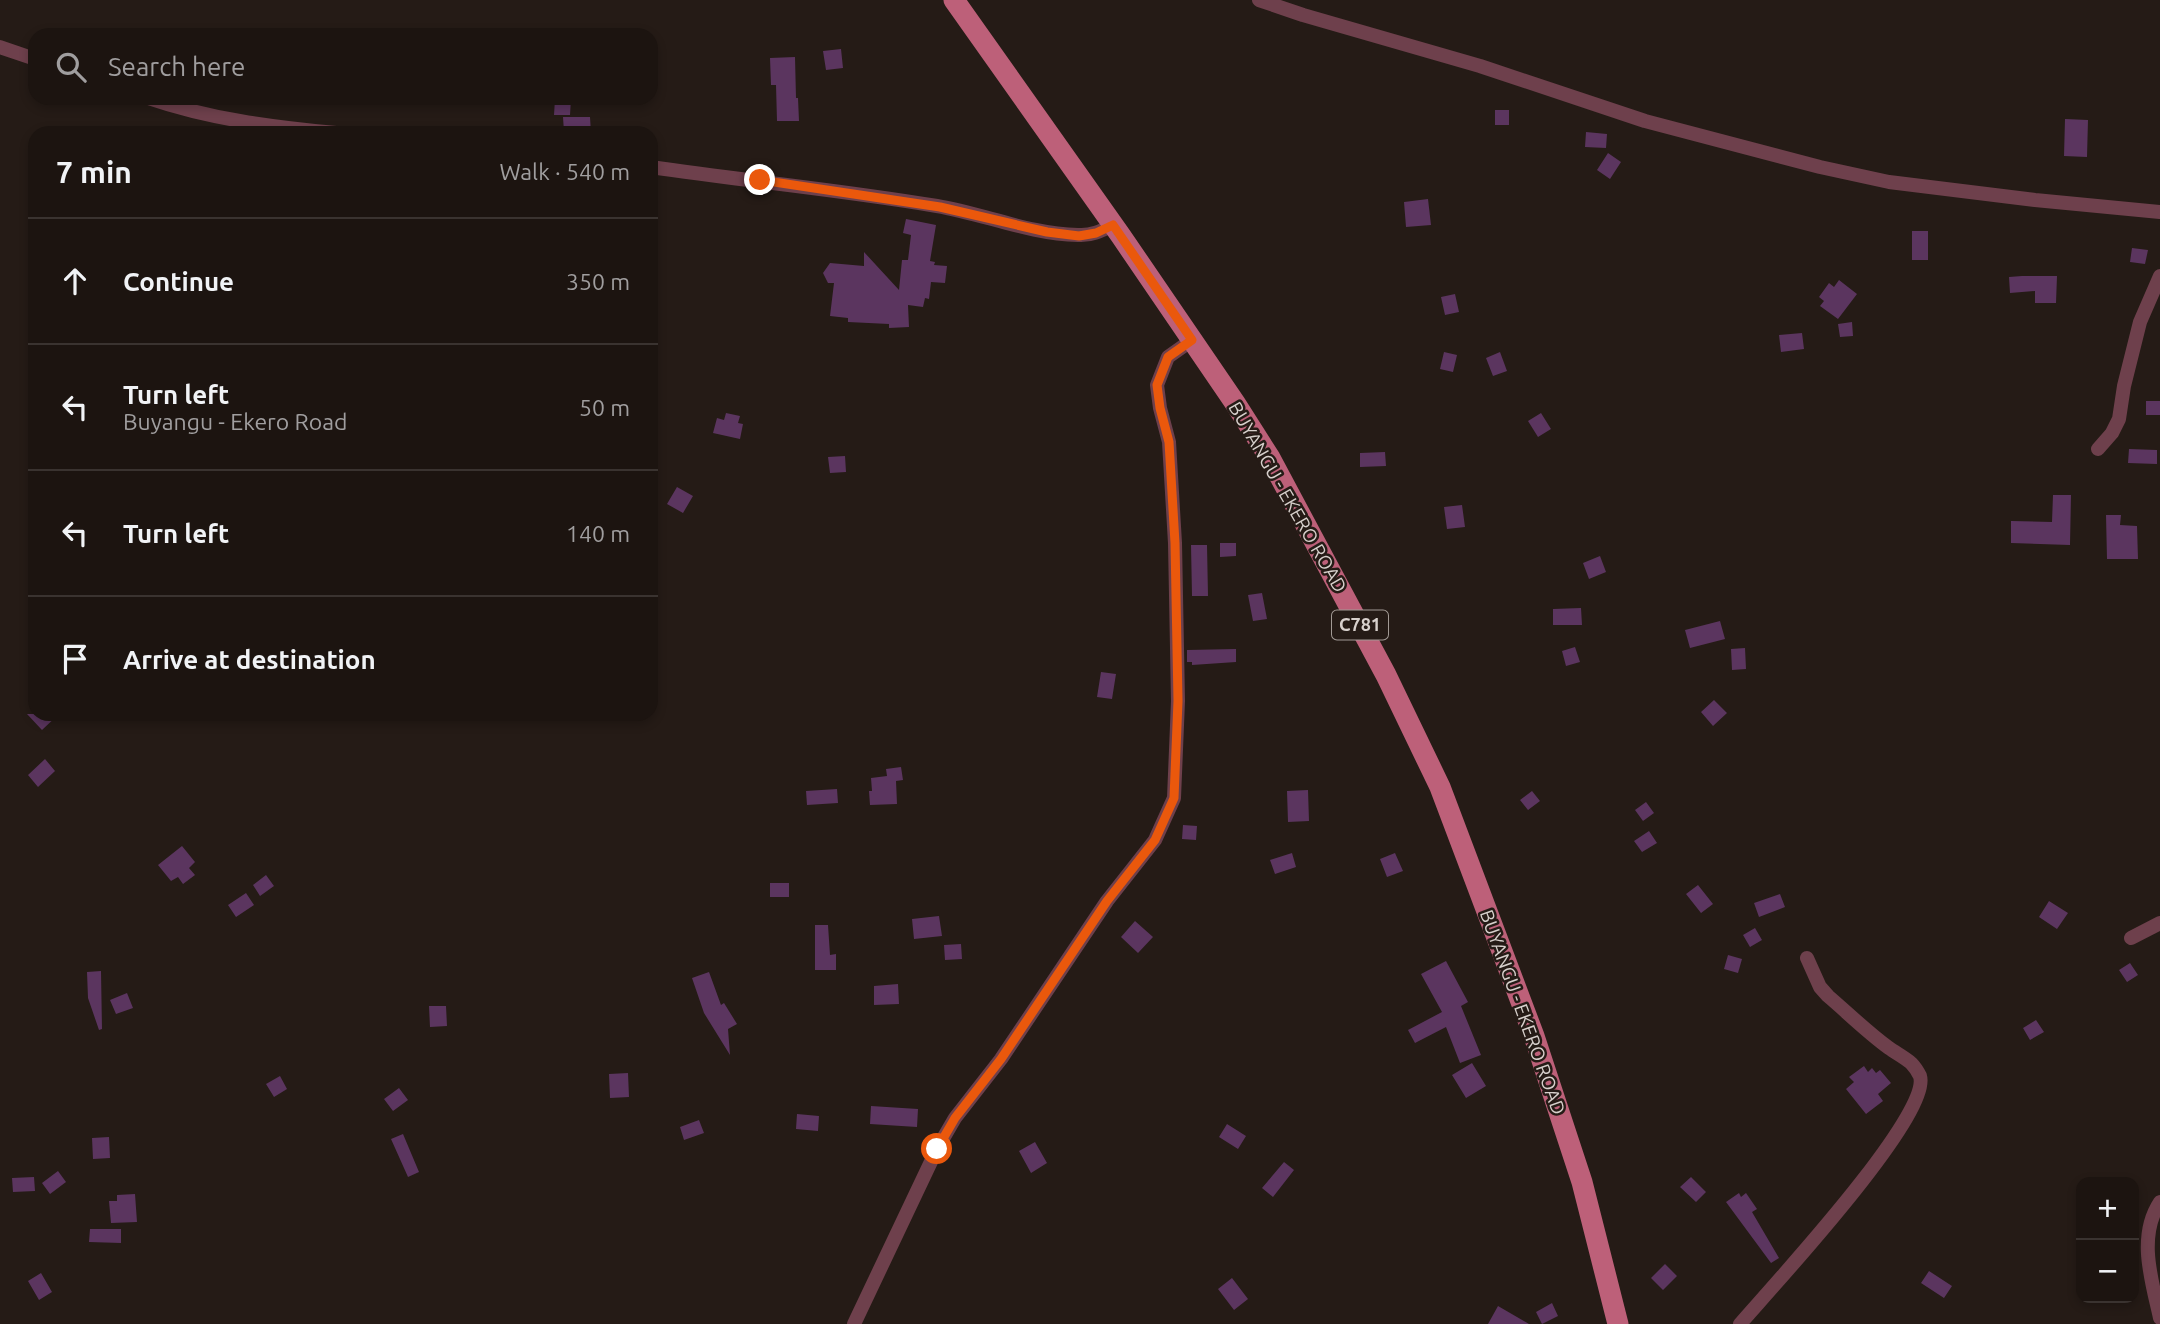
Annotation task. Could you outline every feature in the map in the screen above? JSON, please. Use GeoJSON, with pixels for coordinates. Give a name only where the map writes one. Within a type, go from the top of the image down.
{"type":"FeatureCollection","features":[{"type":"Feature","properties":{"kind":"main road","name":"BUYANGU - EKERO ROAD"},"geometry":{"type":"LineString","coordinates":[[954,0],[1113,225],[1270,458],[1386,675],[1440,786],[1520,1000],[1560,1113],[1592,1219],[1618,1324]]}},
{"type":"Feature","properties":{"kind":"street"},"geometry":{"type":"LineString","coordinates":[[1259,0],[1480,66],[1645,121],[1820,167],[1889,182],[2160,212]]}},
{"type":"Feature","properties":{"kind":"street"},"geometry":{"type":"LineString","coordinates":[[0,47],[28,57]]}},
{"type":"Feature","properties":{"kind":"street"},"geometry":{"type":"LineString","coordinates":[[171,105],[238,122],[274,126]]}},
{"type":"Feature","properties":{"kind":"street"},"geometry":{"type":"LineString","coordinates":[[658,168],[940,207],[1047,232],[1079,236],[1096,233],[1113,225]]}},
{"type":"Feature","properties":{"kind":"street"},"geometry":{"type":"LineString","coordinates":[[2098,449],[2112,433],[2119,419],[2140,322],[2160,276]]}},
{"type":"Feature","properties":{"kind":"street"},"geometry":{"type":"LineString","coordinates":[[854,1324],[937,1149],[955,1118],[1001,1059],[1107,901],[1155,840],[1174,798],[1178,701],[1175,543],[1169,442],[1157,385],[1168,357],[1192,340]]}},
{"type":"Feature","properties":{"kind":"street"},"geometry":{"type":"LineString","coordinates":[[2131,938],[2160,923]]}},
{"type":"Feature","properties":{"kind":"street"},"geometry":{"type":"LineString","coordinates":[[1740,1324],[1864,1180],[1908,1117],[1921,1085],[1920,1076],[1913,1064],[1888,1048],[1828,996],[1820,987],[1807,958]]}},
{"type":"Feature","properties":{"kind":"street"},"geometry":{"type":"LineString","coordinates":[[2160,1202],[2151,1216],[2147,1249],[2160,1318]]}},
{"type":"Feature","properties":{"kind":"building"},"geometry":{"type":"Polygon","coordinates":[[[841,49],[843,68],[826,70],[823,51],[841,49]]]}},
{"type":"Feature","properties":{"kind":"building"},"geometry":{"type":"Polygon","coordinates":[[[795,57],[799,121],[777,121],[776,85],[771,85],[770,58],[795,57]]]}},
{"type":"Feature","properties":{"kind":"building"},"geometry":{"type":"Polygon","coordinates":[[[555,105],[571,105],[570,115],[554,115],[555,105]]]}},
{"type":"Feature","properties":{"kind":"building"},"geometry":{"type":"Polygon","coordinates":[[[1495,110],[1509,110],[1509,125],[1495,125],[1495,110]]]}},
{"type":"Feature","properties":{"kind":"building"},"geometry":{"type":"Polygon","coordinates":[[[563,117],[590,117],[591,126],[564,126],[563,117]]]}},
{"type":"Feature","properties":{"kind":"building"},"geometry":{"type":"Polygon","coordinates":[[[2065,119],[2088,120],[2087,157],[2064,156],[2065,119]]]}},
{"type":"Feature","properties":{"kind":"building"},"geometry":{"type":"Polygon","coordinates":[[[1586,132],[1607,134],[1606,148],[1585,147],[1586,132]]]}},
{"type":"Feature","properties":{"kind":"building"},"geometry":{"type":"Polygon","coordinates":[[[1608,153],[1621,162],[1610,179],[1597,170],[1608,153]]]}},
{"type":"Feature","properties":{"kind":"building"},"geometry":{"type":"Polygon","coordinates":[[[1428,199],[1431,225],[1406,227],[1404,202],[1428,199]]]}},
{"type":"Feature","properties":{"kind":"building"},"geometry":{"type":"Polygon","coordinates":[[[906,219],[936,225],[930,261],[935,262],[934,265],[947,266],[945,283],[931,282],[929,299],[925,298],[923,307],[908,305],[909,327],[889,328],[889,324],[848,322],[848,318],[830,316],[834,283],[828,283],[823,273],[830,263],[864,266],[864,252],[899,290],[902,260],[908,260],[911,235],[903,233],[906,219]]]}},
{"type":"Feature","properties":{"kind":"building"},"geometry":{"type":"Polygon","coordinates":[[[1912,231],[1928,231],[1928,260],[1912,260],[1912,231]]]}},
{"type":"Feature","properties":{"kind":"building"},"geometry":{"type":"Polygon","coordinates":[[[2132,248],[2148,250],[2145,264],[2130,262],[2132,248]]]}},
{"type":"Feature","properties":{"kind":"building"},"geometry":{"type":"Polygon","coordinates":[[[2057,276],[2056,303],[2035,303],[2035,291],[2010,293],[2009,277],[2057,276]]]}},
{"type":"Feature","properties":{"kind":"building"},"geometry":{"type":"Polygon","coordinates":[[[1839,280],[1857,294],[1838,319],[1820,306],[1824,301],[1819,297],[1829,283],[1834,287],[1839,280]]]}},
{"type":"Feature","properties":{"kind":"building"},"geometry":{"type":"Polygon","coordinates":[[[1455,294],[1459,312],[1445,315],[1441,297],[1455,294]]]}},
{"type":"Feature","properties":{"kind":"building"},"geometry":{"type":"Polygon","coordinates":[[[1852,322],[1853,336],[1840,337],[1838,324],[1852,322]]]}},
{"type":"Feature","properties":{"kind":"building"},"geometry":{"type":"Polygon","coordinates":[[[1802,333],[1804,349],[1781,352],[1779,335],[1802,333]]]}},
{"type":"Feature","properties":{"kind":"building"},"geometry":{"type":"Polygon","coordinates":[[[1444,352],[1457,355],[1453,372],[1440,369],[1444,352]]]}},
{"type":"Feature","properties":{"kind":"building"},"geometry":{"type":"Polygon","coordinates":[[[1500,352],[1507,371],[1493,376],[1486,358],[1500,352]]]}},
{"type":"Feature","properties":{"kind":"building"},"geometry":{"type":"Polygon","coordinates":[[[2146,401],[2160,401],[2160,415],[2146,415],[2146,401]]]}},
{"type":"Feature","properties":{"kind":"building"},"geometry":{"type":"Polygon","coordinates":[[[726,413],[740,416],[738,423],[743,424],[740,439],[713,433],[717,418],[724,420],[726,413]]]}},
{"type":"Feature","properties":{"kind":"building"},"geometry":{"type":"Polygon","coordinates":[[[1541,413],[1551,429],[1538,437],[1528,421],[1541,413]]]}},
{"type":"Feature","properties":{"kind":"building"},"geometry":{"type":"Polygon","coordinates":[[[2129,449],[2157,450],[2157,464],[2128,463],[2129,449]]]}},
{"type":"Feature","properties":{"kind":"building"},"geometry":{"type":"Polygon","coordinates":[[[1385,452],[1386,466],[1360,467],[1360,453],[1385,452]]]}},
{"type":"Feature","properties":{"kind":"building"},"geometry":{"type":"Polygon","coordinates":[[[845,456],[846,472],[830,473],[828,457],[845,456]]]}},
{"type":"Feature","properties":{"kind":"building"},"geometry":{"type":"Polygon","coordinates":[[[677,487],[693,496],[683,513],[667,504],[677,487]]]}},
{"type":"Feature","properties":{"kind":"building"},"geometry":{"type":"Polygon","coordinates":[[[2053,495],[2071,495],[2070,545],[2011,543],[2011,521],[2052,522],[2053,495]]]}},
{"type":"Feature","properties":{"kind":"building"},"geometry":{"type":"Polygon","coordinates":[[[1462,505],[1465,527],[1447,529],[1444,507],[1462,505]]]}},
{"type":"Feature","properties":{"kind":"building"},"geometry":{"type":"Polygon","coordinates":[[[2106,515],[2121,515],[2120,525],[2137,526],[2138,559],[2107,559],[2106,515]]]}},
{"type":"Feature","properties":{"kind":"building"},"geometry":{"type":"Polygon","coordinates":[[[1220,543],[1236,543],[1236,556],[1220,557],[1220,543]]]}},
{"type":"Feature","properties":{"kind":"building"},"geometry":{"type":"Polygon","coordinates":[[[1191,545],[1207,545],[1208,596],[1192,596],[1191,545]]]}},
{"type":"Feature","properties":{"kind":"building"},"geometry":{"type":"Polygon","coordinates":[[[1600,556],[1606,572],[1589,579],[1583,563],[1600,556]]]}},
{"type":"Feature","properties":{"kind":"building"},"geometry":{"type":"Polygon","coordinates":[[[1262,593],[1267,619],[1253,621],[1248,595],[1262,593]]]}},
{"type":"Feature","properties":{"kind":"building"},"geometry":{"type":"Polygon","coordinates":[[[1581,608],[1582,625],[1553,625],[1553,609],[1581,608]]]}},
{"type":"Feature","properties":{"kind":"building"},"geometry":{"type":"Polygon","coordinates":[[[1720,621],[1725,639],[1690,648],[1685,630],[1720,621]]]}},
{"type":"Feature","properties":{"kind":"building"},"geometry":{"type":"Polygon","coordinates":[[[1575,647],[1580,662],[1566,666],[1562,651],[1575,647]]]}},
{"type":"Feature","properties":{"kind":"building"},"geometry":{"type":"Polygon","coordinates":[[[1745,648],[1746,669],[1732,670],[1731,649],[1745,648]]]}},
{"type":"Feature","properties":{"kind":"building"},"geometry":{"type":"Polygon","coordinates":[[[1236,649],[1236,662],[1192,665],[1192,662],[1187,662],[1187,650],[1236,649]]]}},
{"type":"Feature","properties":{"kind":"building"},"geometry":{"type":"Polygon","coordinates":[[[1101,672],[1116,674],[1112,699],[1097,697],[1101,672]]]}},
{"type":"Feature","properties":{"kind":"building"},"geometry":{"type":"Polygon","coordinates":[[[1714,700],[1727,713],[1713,726],[1701,712],[1714,700]]]}},
{"type":"Feature","properties":{"kind":"building"},"geometry":{"type":"Polygon","coordinates":[[[34,721],[52,721],[42,730],[34,721]]]}},
{"type":"Feature","properties":{"kind":"building"},"geometry":{"type":"Polygon","coordinates":[[[45,759],[55,771],[38,787],[28,775],[45,759]]]}},
{"type":"Feature","properties":{"kind":"building"},"geometry":{"type":"Polygon","coordinates":[[[901,767],[903,780],[896,781],[897,804],[870,805],[871,778],[887,776],[886,769],[901,767]]]}},
{"type":"Feature","properties":{"kind":"building"},"geometry":{"type":"Polygon","coordinates":[[[837,789],[838,803],[807,805],[806,791],[837,789]]]}},
{"type":"Feature","properties":{"kind":"building"},"geometry":{"type":"Polygon","coordinates":[[[1308,790],[1309,821],[1288,822],[1287,791],[1308,790]]]}},
{"type":"Feature","properties":{"kind":"building"},"geometry":{"type":"Polygon","coordinates":[[[1532,791],[1540,801],[1528,810],[1520,800],[1532,791]]]}},
{"type":"Feature","properties":{"kind":"building"},"geometry":{"type":"Polygon","coordinates":[[[1646,802],[1654,813],[1643,821],[1635,810],[1646,802]]]}},
{"type":"Feature","properties":{"kind":"building"},"geometry":{"type":"Polygon","coordinates":[[[1183,825],[1197,826],[1196,840],[1182,839],[1183,825]]]}},
{"type":"Feature","properties":{"kind":"building"},"geometry":{"type":"Polygon","coordinates":[[[1649,831],[1657,843],[1642,852],[1634,841],[1649,831]]]}},
{"type":"Feature","properties":{"kind":"building"},"geometry":{"type":"Polygon","coordinates":[[[182,846],[195,862],[189,868],[195,875],[183,884],[178,877],[171,881],[158,865],[182,846]]]}},
{"type":"Feature","properties":{"kind":"building"},"geometry":{"type":"Polygon","coordinates":[[[1292,853],[1296,867],[1275,874],[1270,860],[1292,853]]]}},
{"type":"Feature","properties":{"kind":"building"},"geometry":{"type":"Polygon","coordinates":[[[1395,853],[1403,871],[1387,877],[1380,859],[1395,853]]]}},
{"type":"Feature","properties":{"kind":"building"},"geometry":{"type":"Polygon","coordinates":[[[266,875],[274,886],[260,896],[253,885],[266,875]]]}},
{"type":"Feature","properties":{"kind":"building"},"geometry":{"type":"Polygon","coordinates":[[[770,883],[789,883],[789,897],[770,897],[770,883]]]}},
{"type":"Feature","properties":{"kind":"building"},"geometry":{"type":"Polygon","coordinates":[[[1698,885],[1713,904],[1701,913],[1686,894],[1698,885]]]}},
{"type":"Feature","properties":{"kind":"building"},"geometry":{"type":"Polygon","coordinates":[[[246,893],[254,905],[236,917],[228,905],[246,893]]]}},
{"type":"Feature","properties":{"kind":"building"},"geometry":{"type":"Polygon","coordinates":[[[1780,894],[1785,907],[1759,917],[1754,903],[1780,894]]]}},
{"type":"Feature","properties":{"kind":"building"},"geometry":{"type":"Polygon","coordinates":[[[2049,901],[2068,913],[2057,929],[2039,917],[2049,901]]]}},
{"type":"Feature","properties":{"kind":"building"},"geometry":{"type":"Polygon","coordinates":[[[939,916],[942,936],[914,939],[912,919],[939,916]]]}},
{"type":"Feature","properties":{"kind":"building"},"geometry":{"type":"Polygon","coordinates":[[[1135,921],[1153,937],[1138,953],[1121,937],[1135,921]]]}},
{"type":"Feature","properties":{"kind":"building"},"geometry":{"type":"Polygon","coordinates":[[[815,925],[828,925],[830,955],[836,954],[836,970],[815,970],[815,925]]]}},
{"type":"Feature","properties":{"kind":"building"},"geometry":{"type":"Polygon","coordinates":[[[1755,928],[1762,940],[1750,947],[1743,935],[1755,928]]]}},
{"type":"Feature","properties":{"kind":"building"},"geometry":{"type":"Polygon","coordinates":[[[961,944],[962,959],[945,960],[944,945],[961,944]]]}},
{"type":"Feature","properties":{"kind":"building"},"geometry":{"type":"Polygon","coordinates":[[[1728,955],[1742,959],[1738,973],[1724,969],[1728,955]]]}},
{"type":"Feature","properties":{"kind":"building"},"geometry":{"type":"Polygon","coordinates":[[[1446,961],[1468,1002],[1461,1006],[1481,1055],[1460,1063],[1446,1027],[1415,1043],[1408,1030],[1442,1012],[1421,974],[1446,961]]]}},
{"type":"Feature","properties":{"kind":"building"},"geometry":{"type":"Polygon","coordinates":[[[2130,963],[2138,975],[2127,982],[2119,970],[2130,963]]]}},
{"type":"Feature","properties":{"kind":"building"},"geometry":{"type":"Polygon","coordinates":[[[101,971],[102,1029],[99,1030],[88,998],[87,972],[101,971]]]}},
{"type":"Feature","properties":{"kind":"building"},"geometry":{"type":"Polygon","coordinates":[[[709,972],[721,1005],[724,1003],[737,1024],[728,1029],[730,1055],[704,1013],[692,978],[709,972]]]}},
{"type":"Feature","properties":{"kind":"building"},"geometry":{"type":"Polygon","coordinates":[[[898,984],[899,1004],[874,1005],[874,986],[898,984]]]}},
{"type":"Feature","properties":{"kind":"building"},"geometry":{"type":"Polygon","coordinates":[[[127,993],[133,1008],[116,1014],[110,1000],[127,993]]]}},
{"type":"Feature","properties":{"kind":"building"},"geometry":{"type":"Polygon","coordinates":[[[429,1006],[446,1006],[447,1026],[430,1027],[429,1006]]]}},
{"type":"Feature","properties":{"kind":"building"},"geometry":{"type":"Polygon","coordinates":[[[2036,1020],[2044,1032],[2030,1040],[2023,1028],[2036,1020]]]}},
{"type":"Feature","properties":{"kind":"building"},"geometry":{"type":"Polygon","coordinates":[[[1472,1063],[1486,1086],[1466,1098],[1452,1075],[1472,1063]]]}},
{"type":"Feature","properties":{"kind":"building"},"geometry":{"type":"Polygon","coordinates":[[[1864,1066],[1868,1072],[1872,1068],[1876,1073],[1880,1070],[1891,1083],[1878,1094],[1883,1101],[1866,1114],[1846,1089],[1854,1082],[1849,1077],[1864,1066]]]}},
{"type":"Feature","properties":{"kind":"building"},"geometry":{"type":"Polygon","coordinates":[[[628,1073],[629,1097],[610,1098],[609,1074],[628,1073]]]}},
{"type":"Feature","properties":{"kind":"building"},"geometry":{"type":"Polygon","coordinates":[[[280,1076],[287,1089],[274,1097],[266,1084],[280,1076]]]}},
{"type":"Feature","properties":{"kind":"building"},"geometry":{"type":"Polygon","coordinates":[[[399,1088],[408,1100],[393,1111],[384,1099],[399,1088]]]}},
{"type":"Feature","properties":{"kind":"building"},"geometry":{"type":"Polygon","coordinates":[[[871,1106],[918,1109],[917,1127],[870,1124],[871,1106]]]}},
{"type":"Feature","properties":{"kind":"building"},"geometry":{"type":"Polygon","coordinates":[[[797,1114],[819,1116],[818,1131],[796,1129],[797,1114]]]}},
{"type":"Feature","properties":{"kind":"building"},"geometry":{"type":"Polygon","coordinates":[[[699,1120],[704,1133],[684,1140],[680,1127],[699,1120]]]}},
{"type":"Feature","properties":{"kind":"building"},"geometry":{"type":"Polygon","coordinates":[[[1227,1124],[1246,1136],[1238,1149],[1219,1137],[1227,1124]]]}},
{"type":"Feature","properties":{"kind":"building"},"geometry":{"type":"Polygon","coordinates":[[[403,1134],[419,1172],[408,1177],[391,1139],[403,1134]]]}},
{"type":"Feature","properties":{"kind":"building"},"geometry":{"type":"Polygon","coordinates":[[[109,1137],[110,1158],[93,1159],[92,1138],[109,1137]]]}},
{"type":"Feature","properties":{"kind":"building"},"geometry":{"type":"Polygon","coordinates":[[[1035,1142],[1047,1163],[1031,1173],[1019,1151],[1035,1142]]]}},
{"type":"Feature","properties":{"kind":"building"},"geometry":{"type":"Polygon","coordinates":[[[1284,1162],[1294,1170],[1273,1197],[1262,1188],[1284,1162]]]}},
{"type":"Feature","properties":{"kind":"building"},"geometry":{"type":"Polygon","coordinates":[[[58,1171],[66,1182],[50,1194],[42,1183],[58,1171]]]}},
{"type":"Feature","properties":{"kind":"building"},"geometry":{"type":"Polygon","coordinates":[[[34,1177],[35,1191],[13,1192],[12,1178],[34,1177]]]}},
{"type":"Feature","properties":{"kind":"building"},"geometry":{"type":"Polygon","coordinates":[[[1691,1177],[1706,1192],[1696,1202],[1680,1187],[1691,1177]]]}},
{"type":"Feature","properties":{"kind":"building"},"geometry":{"type":"Polygon","coordinates":[[[1739,1193],[1741,1197],[1746,1193],[1757,1209],[1752,1212],[1779,1258],[1771,1263],[1726,1202],[1739,1193]]]}},
{"type":"Feature","properties":{"kind":"building"},"geometry":{"type":"Polygon","coordinates":[[[135,1194],[137,1222],[111,1223],[109,1201],[117,1201],[117,1195],[135,1194]]]}},
{"type":"Feature","properties":{"kind":"building"},"geometry":{"type":"Polygon","coordinates":[[[90,1229],[121,1229],[121,1243],[89,1242],[90,1229]]]}},
{"type":"Feature","properties":{"kind":"building"},"geometry":{"type":"Polygon","coordinates":[[[1665,1264],[1677,1276],[1663,1290],[1651,1278],[1665,1264]]]}},
{"type":"Feature","properties":{"kind":"building"},"geometry":{"type":"Polygon","coordinates":[[[1929,1271],[1952,1286],[1944,1298],[1921,1283],[1929,1271]]]}},
{"type":"Feature","properties":{"kind":"building"},"geometry":{"type":"Polygon","coordinates":[[[41,1273],[52,1292],[39,1300],[28,1281],[41,1273]]]}},
{"type":"Feature","properties":{"kind":"building"},"geometry":{"type":"Polygon","coordinates":[[[1232,1278],[1248,1299],[1234,1310],[1218,1289],[1232,1278]]]}},
{"type":"Feature","properties":{"kind":"building"},"geometry":{"type":"Polygon","coordinates":[[[1552,1303],[1558,1316],[1542,1324],[1536,1312],[1552,1303]]]}},
{"type":"Feature","properties":{"kind":"building"},"geometry":{"type":"Polygon","coordinates":[[[1498,1306],[1529,1324],[1488,1324],[1498,1306]]]}},
{"type":"Feature","properties":{"kind":"route"},"geometry":{"type":"LineString","coordinates":[[760,180],[940,207],[1047,232],[1079,236],[1096,233],[1113,225],[1192,340],[1168,357],[1157,385],[1169,442],[1173,494],[1178,701],[1174,798],[1155,840],[1107,901],[988,1078],[955,1118],[937,1149]]}}]}
